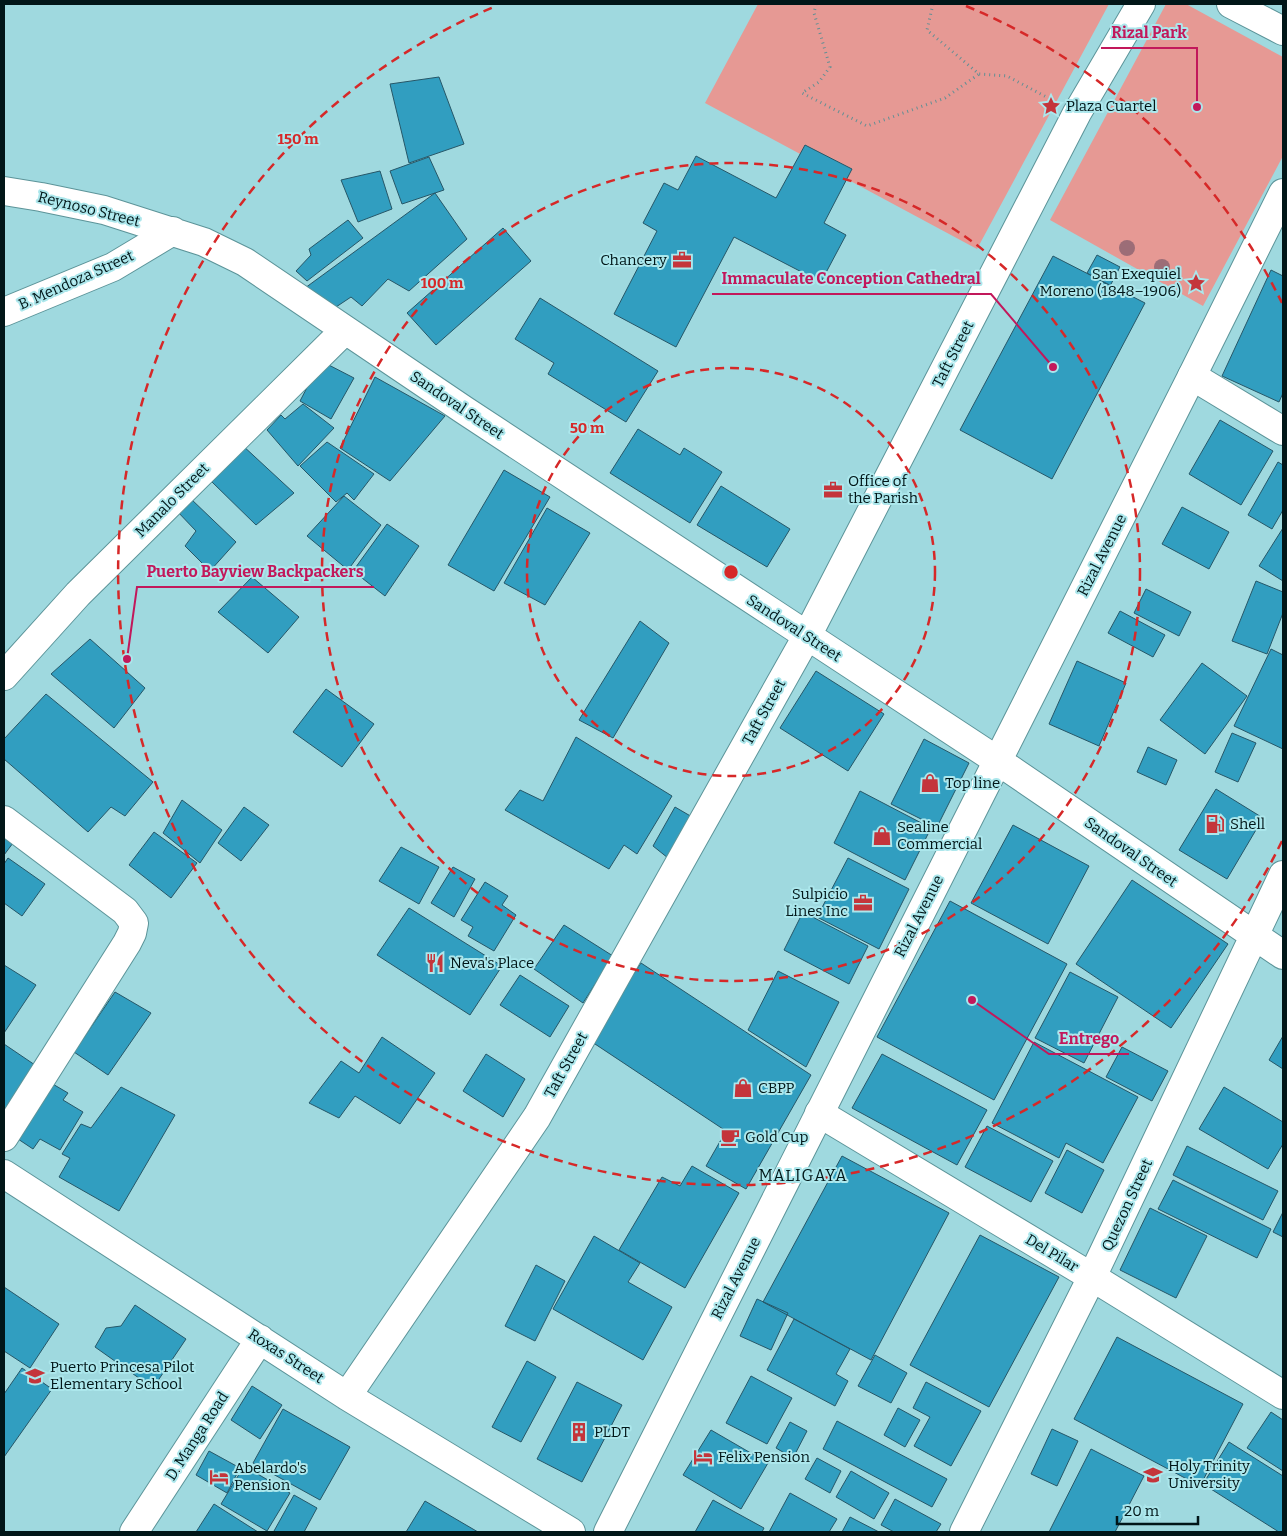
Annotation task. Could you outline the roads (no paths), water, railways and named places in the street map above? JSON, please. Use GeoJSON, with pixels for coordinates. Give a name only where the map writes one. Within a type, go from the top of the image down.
{"type":"FeatureCollection","features":[{"type":"Feature","properties":{"kind":"street","name":"Taft Street"},"geometry":{"type":"LineString","coordinates":[[347,1396],[537,1117],[807,636],[1077,113],[1140,4]]}},
{"type":"Feature","properties":{"kind":"street"},"geometry":{"type":"LineString","coordinates":[[1231,4],[1283,32]]}},
{"type":"Feature","properties":{"kind":"street","name":"Reynoso Street"},"geometry":{"type":"LineString","coordinates":[[4,191],[41,196],[104,210],[173,231]]}},
{"type":"Feature","properties":{"kind":"street","name":"Rizal Avenue"},"geometry":{"type":"LineString","coordinates":[[608,1532],[1283,193]]}},
{"type":"Feature","properties":{"kind":"street","name":"Sandoval Street"},"geometry":{"type":"LineString","coordinates":[[173,231],[204,242],[245,262],[464,410],[998,760],[1254,937],[1283,955]]}},
{"type":"Feature","properties":{"kind":"street","name":"B. Mendoza Street"},"geometry":{"type":"LineString","coordinates":[[4,312],[113,267],[173,231]]}},
{"type":"Feature","properties":{"kind":"street","name":"Manalo Street"},"geometry":{"type":"LineString","coordinates":[[4,676],[78,594],[345,330]]}},
{"type":"Feature","properties":{"kind":"street"},"geometry":{"type":"LineString","coordinates":[[1192,376],[1283,431]]}},
{"type":"Feature","properties":{"kind":"street"},"geometry":{"type":"LineString","coordinates":[[4,820],[125,911],[134,922],[132,933],[127,943],[4,1137]]}},
{"type":"Feature","properties":{"kind":"street","name":"Quezon Street"},"geometry":{"type":"LineString","coordinates":[[964,1532],[1092,1277],[1283,875]]}},
{"type":"Feature","properties":{"kind":"street","name":"Del Pilar"},"geometry":{"type":"LineString","coordinates":[[819,1113],[1092,1277],[1283,1395]]}},
{"type":"Feature","properties":{"kind":"street","name":"Roxas Street"},"geometry":{"type":"LineString","coordinates":[[4,1174],[347,1396],[571,1532]]}},
{"type":"Feature","properties":{"kind":"street","name":"D. Manga Road"},"geometry":{"type":"LineString","coordinates":[[134,1532],[260,1339]]}},
{"type":"Feature","properties":{"kind":"place","name":"Plaza Cuartel"},"geometry":{"type":"Point","coordinates":[1051,106]}},
{"type":"Feature","properties":{"kind":"place","name":"Rizal Park"},"geometry":{"type":"Point","coordinates":[1197,107]}},
{"type":"Feature","properties":{"kind":"place","name":"Chancery"},"geometry":{"type":"Point","coordinates":[682,260]}},
{"type":"Feature","properties":{"kind":"place","name":"San Exequiel Moreno (1848–1906)"},"geometry":{"type":"Point","coordinates":[1196,283]}},
{"type":"Feature","properties":{"kind":"place","name":"Immaculate Conception Cathedral"},"geometry":{"type":"Point","coordinates":[1053,367]}},
{"type":"Feature","properties":{"kind":"place","name":"Office of the Parish"},"geometry":{"type":"Point","coordinates":[833,490]}},
{"type":"Feature","properties":{"kind":"place","name":"Puerto Bayview Backpackers"},"geometry":{"type":"Point","coordinates":[127,659]}},
{"type":"Feature","properties":{"kind":"place","name":"Top line"},"geometry":{"type":"Point","coordinates":[930,783]}},
{"type":"Feature","properties":{"kind":"place","name":"Shell"},"geometry":{"type":"Point","coordinates":[1215,824]}},
{"type":"Feature","properties":{"kind":"place","name":"Sealine Commercial"},"geometry":{"type":"Point","coordinates":[882,836]}},
{"type":"Feature","properties":{"kind":"place","name":"Sulpicio Lines Inc"},"geometry":{"type":"Point","coordinates":[863,903]}},
{"type":"Feature","properties":{"kind":"place","name":"Neva's Place"},"geometry":{"type":"Point","coordinates":[435,963]}},
{"type":"Feature","properties":{"kind":"place","name":"Entrego"},"geometry":{"type":"Point","coordinates":[972,1000]}},
{"type":"Feature","properties":{"kind":"place","name":"CBPP"},"geometry":{"type":"Point","coordinates":[743,1088]}},
{"type":"Feature","properties":{"kind":"place","name":"Gold Cup"},"geometry":{"type":"Point","coordinates":[730,1137]}},
{"type":"Feature","properties":{"kind":"place","name":"Puerto Princesa Pilot Elementary School"},"geometry":{"type":"Point","coordinates":[35,1376]}},
{"type":"Feature","properties":{"kind":"place","name":"PLDT"},"geometry":{"type":"Point","coordinates":[579,1432]}},
{"type":"Feature","properties":{"kind":"place","name":"Felix Pension"},"geometry":{"type":"Point","coordinates":[703,1457]}},
{"type":"Feature","properties":{"kind":"place","name":"Holy Trinity University"},"geometry":{"type":"Point","coordinates":[1153,1475]}},
{"type":"Feature","properties":{"kind":"place","name":"Abelardo's Pension"},"geometry":{"type":"Point","coordinates":[219,1477]}},
{"type":"Feature","properties":{"kind":"district","name":"MALIGAYA"},"geometry":{"type":"Point","coordinates":[803,1175]}}]}
